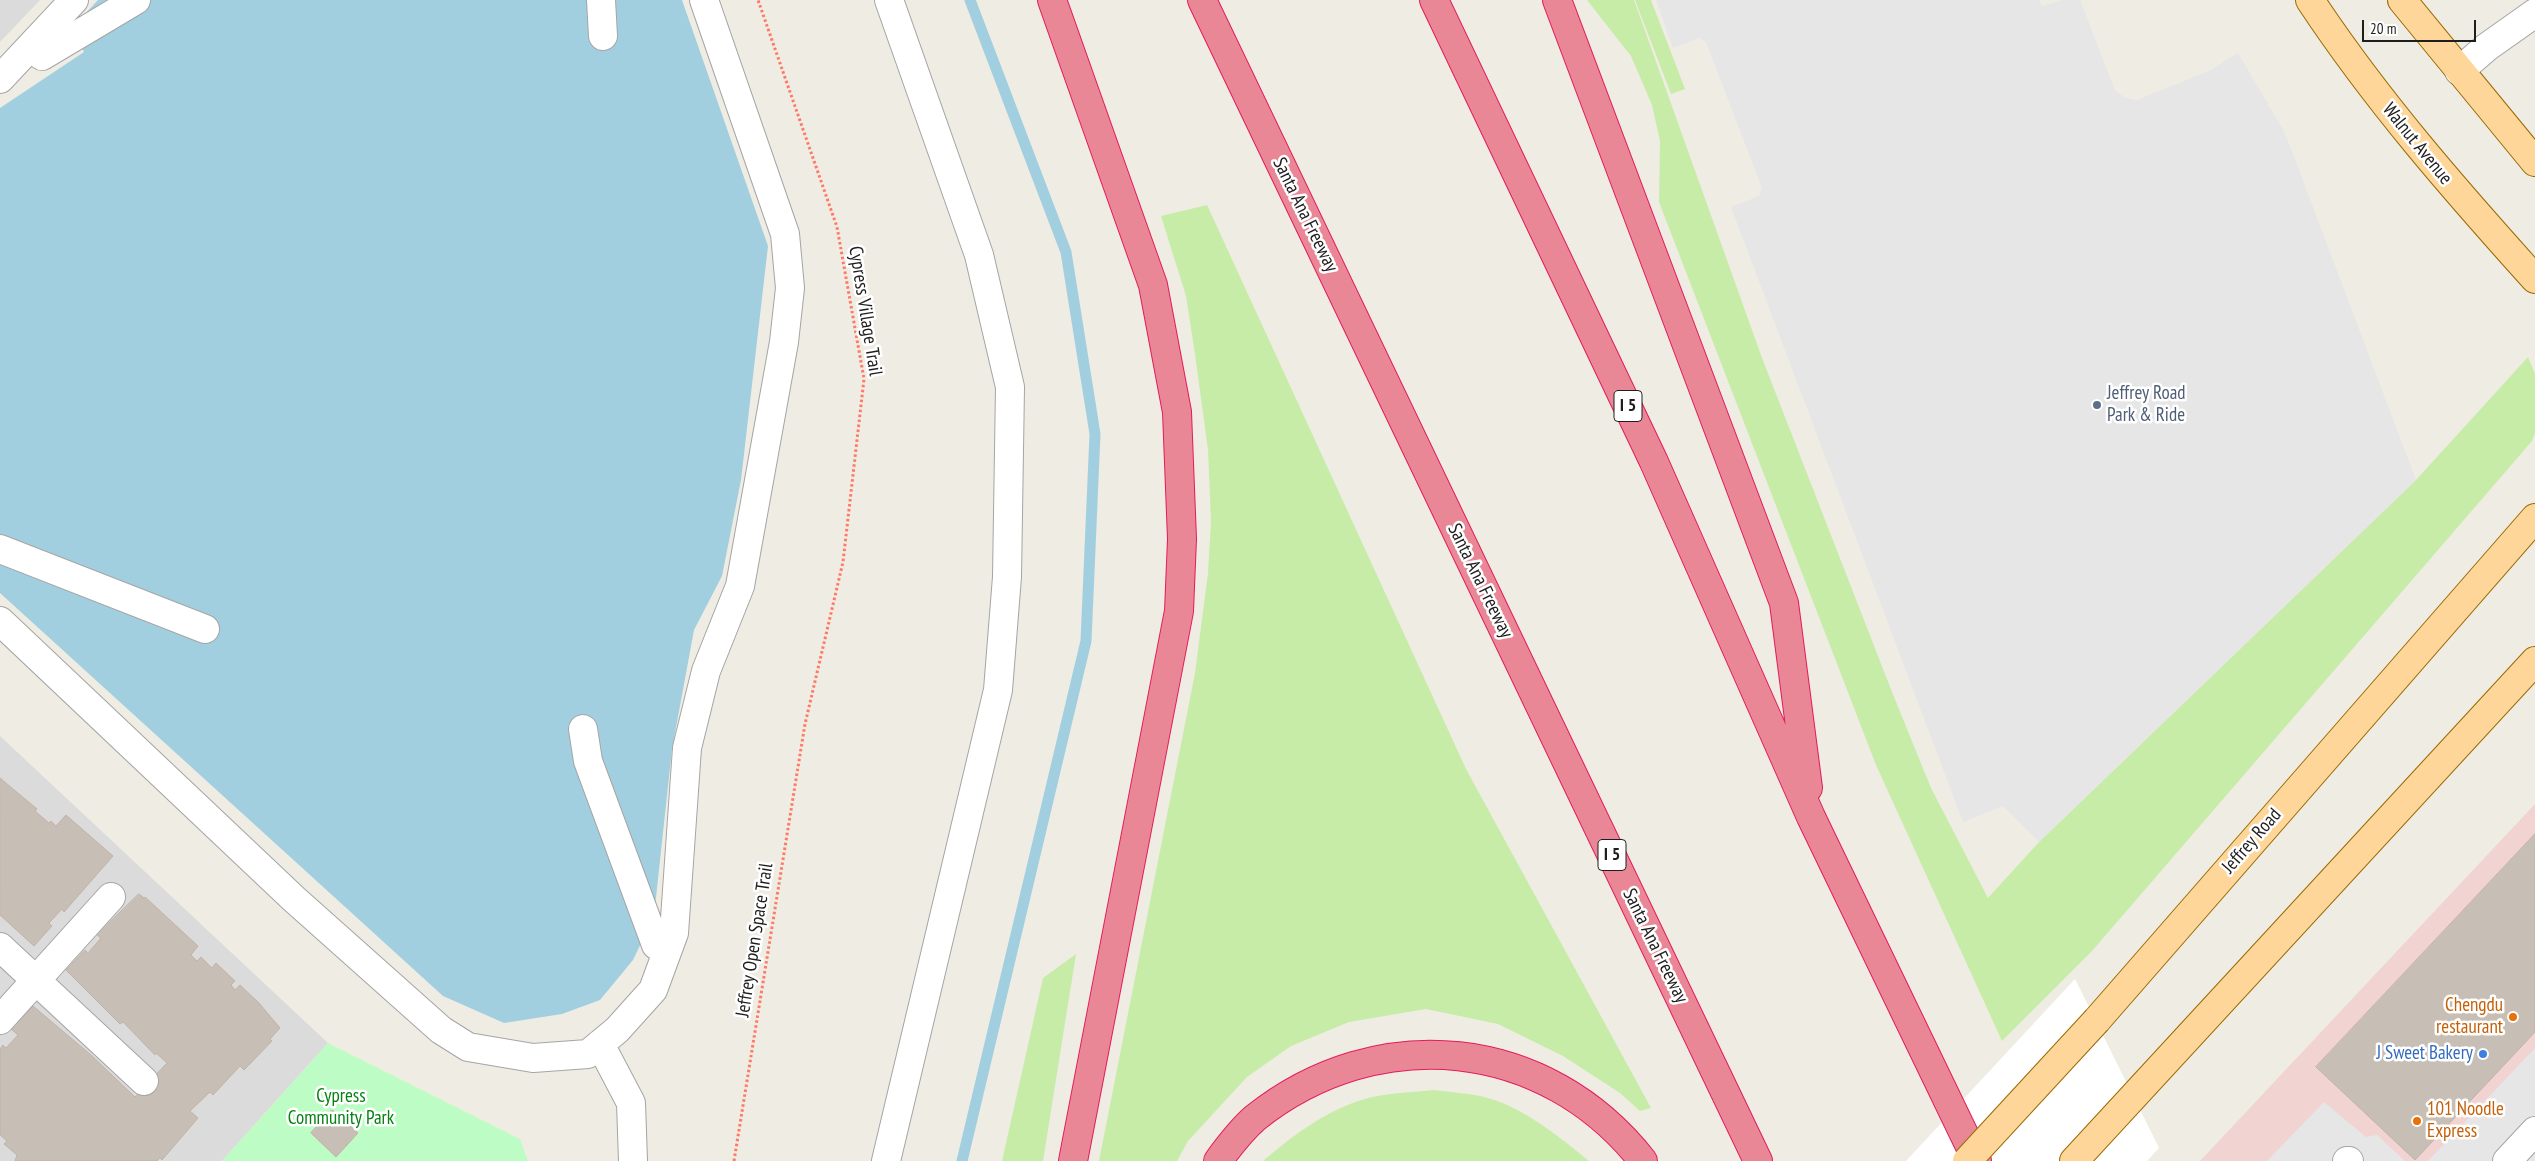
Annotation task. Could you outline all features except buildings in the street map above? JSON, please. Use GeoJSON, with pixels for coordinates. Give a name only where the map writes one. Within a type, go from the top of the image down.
{"type":"FeatureCollection","features":[{"type":"Feature","properties":{"kind":"highway"},"geometry":{"type":"LineString","coordinates":[[1052,0],[1154,285],[1178,412],[1182,540],[1179,611],[1073,1161]]}},
{"type":"Feature","properties":{"kind":"highway","name":"Santa Ana Freeway"},"geometry":{"type":"LineString","coordinates":[[1202,0],[1758,1161]]}},
{"type":"Feature","properties":{"kind":"highway","name":"I 5"},"geometry":{"type":"LineString","coordinates":[[1434,0],[1654,462],[1811,817],[1977,1161]]}},
{"type":"Feature","properties":{"kind":"highway"},"geometry":{"type":"LineString","coordinates":[[1557,0],[1784,603],[1811,817]]}},
{"type":"Feature","properties":{"kind":"highway"},"geometry":{"type":"LineString","coordinates":[[1218,1161],[1254,1119],[1322,1076],[1356,1064],[1420,1053],[1487,1060],[1542,1079],[1574,1097],[1608,1121],[1643,1161]]}},
{"type":"Feature","properties":{"kind":"main road","name":"Walnut Avenue"},"geometry":{"type":"LineString","coordinates":[[2310,0],[2337,41],[2392,114],[2437,169],[2535,280]]}},
{"type":"Feature","properties":{"kind":"main road"},"geometry":{"type":"LineString","coordinates":[[2402,0],[2535,162]]}},
{"type":"Feature","properties":{"kind":"main road","name":"Jeffrey Road"},"geometry":{"type":"LineString","coordinates":[[1967,1161],[2097,1020],[2535,518]]}},
{"type":"Feature","properties":{"kind":"main road"},"geometry":{"type":"LineString","coordinates":[[2074,1161],[2535,661]]}},
{"type":"Feature","properties":{"kind":"lane"},"geometry":{"type":"LineString","coordinates":[[0,79],[74,0]]}},
{"type":"Feature","properties":{"kind":"lane"},"geometry":{"type":"LineString","coordinates":[[30,47],[42,56],[136,0]]}},
{"type":"Feature","properties":{"kind":"lane"},"geometry":{"type":"LineString","coordinates":[[601,0],[603,36]]}},
{"type":"Feature","properties":{"kind":"lane"},"geometry":{"type":"LineString","coordinates":[[0,621],[294,899],[441,1030],[468,1047],[533,1058],[588,1054],[617,1030],[653,990],[674,932],[687,748],[706,671],[740,586],[784,342],[790,288],[785,234],[704,0]]}},
{"type":"Feature","properties":{"kind":"lane"},"geometry":{"type":"LineString","coordinates":[[886,1161],[998,690],[1007,577],[1010,387],[979,254],[889,0]]}},
{"type":"Feature","properties":{"kind":"lane"},"geometry":{"type":"LineString","coordinates":[[2459,71],[2487,47],[2535,13]]}},
{"type":"Feature","properties":{"kind":"lane"},"geometry":{"type":"LineString","coordinates":[[0,550],[205,629]]}},
{"type":"Feature","properties":{"kind":"lane"},"geometry":{"type":"LineString","coordinates":[[583,729],[588,761],[656,945],[667,951]]}},
{"type":"Feature","properties":{"kind":"lane"},"geometry":{"type":"LineString","coordinates":[[0,1020],[111,897]]}},
{"type":"Feature","properties":{"kind":"lane"},"geometry":{"type":"LineString","coordinates":[[0,948],[144,1081]]}},
{"type":"Feature","properties":{"kind":"lane"},"geometry":{"type":"LineString","coordinates":[[600,1044],[631,1103],[633,1161]]}},
{"type":"Feature","properties":{"kind":"lane"},"geometry":{"type":"LineString","coordinates":[[2507,1161],[2535,1131]]}},
{"type":"Feature","properties":{"kind":"path","name":"Cypress Village Trail"},"geometry":{"type":"LineString","coordinates":[[758,0],[837,227],[864,379],[843,562],[805,724]]}},
{"type":"Feature","properties":{"kind":"path","name":"Jeffrey Open Space Trail"},"geometry":{"type":"LineString","coordinates":[[734,1161],[805,724]]}},
{"type":"Feature","properties":{"kind":"shaded area"},"geometry":{"type":"Polygon","coordinates":[[[0,0],[40,0],[0,42],[0,0]]]}},
{"type":"Feature","properties":{"kind":"shaded area","name":"Jeffrey Road Park & Ride"},"geometry":{"type":"Polygon","coordinates":[[[1656,0],[2039,0],[2042,6],[2063,0],[2080,0],[2115,90],[2125,98],[2137,100],[2209,71],[2238,53],[2285,133],[2416,480],[2039,842],[2003,806],[1963,822],[1731,207],[1759,196],[1762,188],[1706,42],[1699,38],[1673,48],[1656,0]]]}},
{"type":"Feature","properties":{"kind":"shaded area"},"geometry":{"type":"Polygon","coordinates":[[[0,736],[328,1043],[222,1161],[0,1161],[0,736]]]}},
{"type":"Feature","properties":{"kind":"shaded area"},"geometry":{"type":"Polygon","coordinates":[[[2535,804],[2535,1161],[2200,1161],[2535,804]]]}},
{"type":"Feature","properties":{"kind":"shaded area"},"geometry":{"type":"Polygon","coordinates":[[[2535,1048],[2535,1161],[2428,1161],[2535,1048]]]}},
{"type":"Feature","properties":{"kind":"shaded area"},"geometry":{"type":"Polygon","coordinates":[[[2324,1102],[2366,1137],[2377,1135],[2405,1161],[2267,1161],[2324,1102]]]}},
{"type":"Feature","properties":{"kind":"green space"},"geometry":{"type":"Polygon","coordinates":[[[1587,0],[1634,0],[1762,358],[1892,692],[1931,788],[1988,898],[2039,842],[2416,480],[2528,357],[2535,374],[2535,433],[2532,441],[2092,951],[2002,1041],[1876,765],[1659,202],[1660,141],[1652,105],[1631,56],[1587,0]]]}},
{"type":"Feature","properties":{"kind":"green space"},"geometry":{"type":"Polygon","coordinates":[[[1635,0],[1651,0],[1685,89],[1671,94],[1635,0]]]}},
{"type":"Feature","properties":{"kind":"green space"},"geometry":{"type":"Polygon","coordinates":[[[1207,205],[1466,769],[1651,1108],[1640,1111],[1620,1093],[1563,1056],[1498,1024],[1426,1009],[1349,1022],[1291,1046],[1247,1077],[1188,1141],[1177,1161],[1099,1161],[1195,673],[1208,573],[1211,521],[1208,450],[1186,296],[1161,216],[1207,205]]]}},
{"type":"Feature","properties":{"kind":"green space"},"geometry":{"type":"Polygon","coordinates":[[[1076,954],[1043,1161],[1002,1161],[1043,978],[1076,954]]]}},
{"type":"Feature","properties":{"kind":"green space","name":"Cypress Community Park"},"geometry":{"type":"Polygon","coordinates":[[[328,1043],[520,1139],[528,1161],[222,1161],[328,1043]]]}},
{"type":"Feature","properties":{"kind":"green space"},"geometry":{"type":"Polygon","coordinates":[[[1434,1090],[1480,1096],[1510,1106],[1538,1122],[1589,1161],[1263,1161],[1301,1131],[1341,1108],[1372,1097],[1434,1090]]]}},
{"type":"Feature","properties":{"kind":"water"},"geometry":{"type":"Polygon","coordinates":[[[98,0],[682,0],[768,246],[741,480],[722,576],[694,630],[672,749],[654,916],[633,960],[600,1000],[562,1014],[504,1023],[443,996],[0,593],[0,108],[84,52],[72,28],[98,0]]]}},
{"type":"Feature","properties":{"kind":"pier"},"geometry":{"type":"Polygon","coordinates":[[[2075,979],[2159,1148],[2147,1161],[1906,1161],[2075,979]]]}},
{"type":"Feature","properties":{"kind":"waterway"},"geometry":{"type":"LineString","coordinates":[[962,1161],[1086,641],[1095,434],[1066,252],[970,0]]}},
{"type":"Feature","properties":{"kind":"place","name":"Jeffrey Road Park & Ride"},"geometry":{"type":"Point","coordinates":[2097,405]}},
{"type":"Feature","properties":{"kind":"place","name":"Chengdu restaurant"},"geometry":{"type":"Point","coordinates":[2513,1017]}},
{"type":"Feature","properties":{"kind":"place","name":"J Sweet Bakery"},"geometry":{"type":"Point","coordinates":[2483,1054]}},
{"type":"Feature","properties":{"kind":"place","name":"101 Noodle Express"},"geometry":{"type":"Point","coordinates":[2417,1121]}}]}
